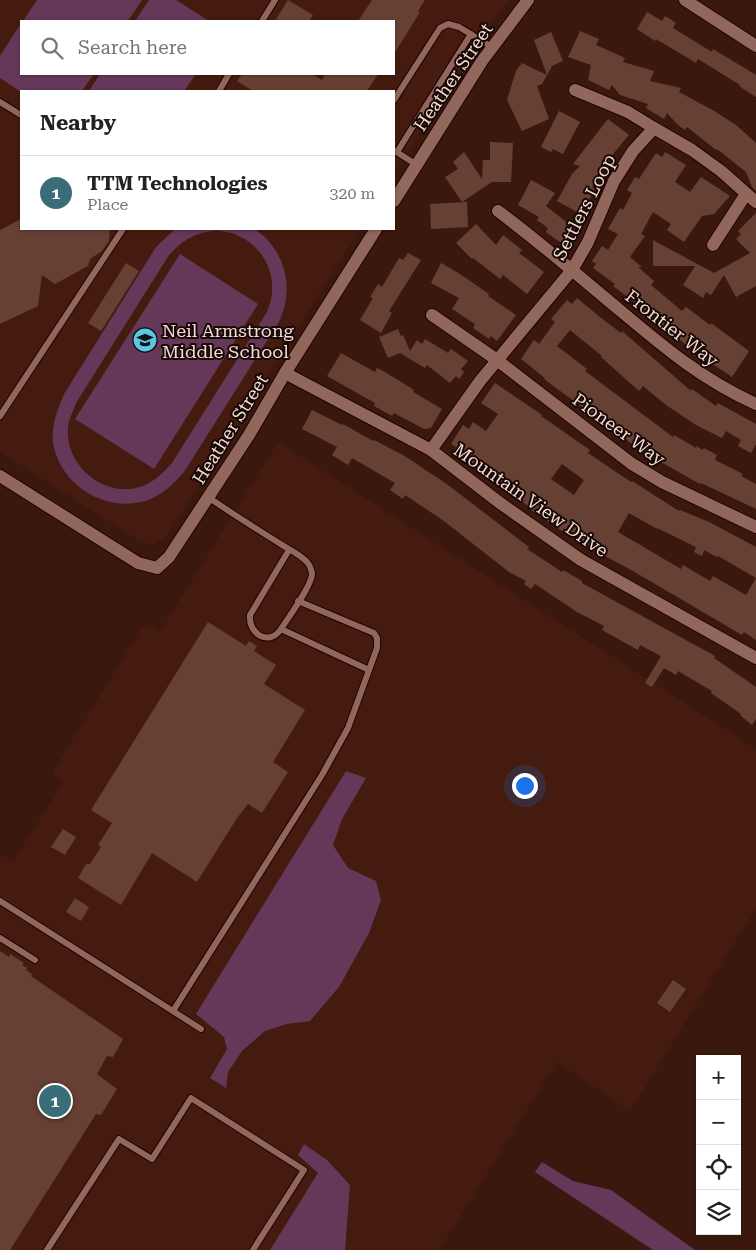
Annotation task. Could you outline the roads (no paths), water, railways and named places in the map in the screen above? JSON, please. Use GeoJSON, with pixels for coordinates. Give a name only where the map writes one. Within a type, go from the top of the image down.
{"type":"FeatureCollection","features":[{"type":"Feature","properties":{"kind":"street","name":"Heather Street"},"geometry":{"type":"LineString","coordinates":[[395,199],[492,47],[528,0]]}},
{"type":"Feature","properties":{"kind":"street"},"geometry":{"type":"LineString","coordinates":[[685,0],[756,46]]}},
{"type":"Feature","properties":{"kind":"street"},"geometry":{"type":"LineString","coordinates":[[575,90],[628,112],[721,171],[751,198],[713,245]]}},
{"type":"Feature","properties":{"kind":"street","name":"Settlers Loop"},"geometry":{"type":"LineString","coordinates":[[431,450],[480,381],[572,270],[588,242],[614,181],[634,151],[654,128]]}},
{"type":"Feature","properties":{"kind":"street","name":"Frontier Way"},"geometry":{"type":"LineString","coordinates":[[498,211],[682,361],[728,391],[756,404]]}},
{"type":"Feature","properties":{"kind":"street","name":"Heather Street"},"geometry":{"type":"LineString","coordinates":[[0,476],[138,563],[157,568],[169,557],[249,435],[285,373],[375,230]]}},
{"type":"Feature","properties":{"kind":"street","name":"Pioneer Way"},"geometry":{"type":"LineString","coordinates":[[432,315],[497,360],[632,464],[662,482],[756,527]]}},
{"type":"Feature","properties":{"kind":"street","name":"Mountain View Drive"},"geometry":{"type":"LineString","coordinates":[[285,373],[431,450],[500,503],[581,560],[756,658]]}},
{"type":"Feature","properties":{"kind":"lane"},"geometry":{"type":"LineString","coordinates":[[263,20],[275,0]]}},
{"type":"Feature","properties":{"kind":"lane"},"geometry":{"type":"LineString","coordinates":[[395,98],[440,28],[448,24],[459,27],[492,47]]}},
{"type":"Feature","properties":{"kind":"lane"},"geometry":{"type":"LineString","coordinates":[[416,165],[396,151],[471,34]]}},
{"type":"Feature","properties":{"kind":"lane"},"geometry":{"type":"LineString","coordinates":[[220,90],[228,75]]}},
{"type":"Feature","properties":{"kind":"lane"},"geometry":{"type":"LineString","coordinates":[[0,102],[20,115]]}},
{"type":"Feature","properties":{"kind":"lane"},"geometry":{"type":"LineString","coordinates":[[0,416],[122,230]]}},
{"type":"Feature","properties":{"kind":"lane"},"geometry":{"type":"LineString","coordinates":[[208,498],[290,550],[308,563],[312,574],[309,584],[278,634],[273,637],[262,637],[253,631],[249,620],[253,610],[290,550]]}},
{"type":"Feature","properties":{"kind":"lane"},"geometry":{"type":"LineString","coordinates":[[173,1011],[322,776],[348,728],[377,648],[377,638],[374,633],[298,601]]}},
{"type":"Feature","properties":{"kind":"lane"},"geometry":{"type":"LineString","coordinates":[[281,629],[369,670]]}},
{"type":"Feature","properties":{"kind":"lane"},"geometry":{"type":"LineString","coordinates":[[0,901],[201,1029]]}},
{"type":"Feature","properties":{"kind":"lane"},"geometry":{"type":"LineString","coordinates":[[0,938],[35,960]]}},
{"type":"Feature","properties":{"kind":"lane"},"geometry":{"type":"LineString","coordinates":[[47,1250],[119,1140],[152,1159],[191,1098],[304,1170],[253,1250]]}},
{"type":"Feature","properties":{"kind":"place","name":"Neil Armstrong Middle School"},"geometry":{"type":"Point","coordinates":[145,340]}},
{"type":"Feature","properties":{"kind":"place","name":"TTM Technologies"},"geometry":{"type":"Point","coordinates":[55,1101]}}]}
